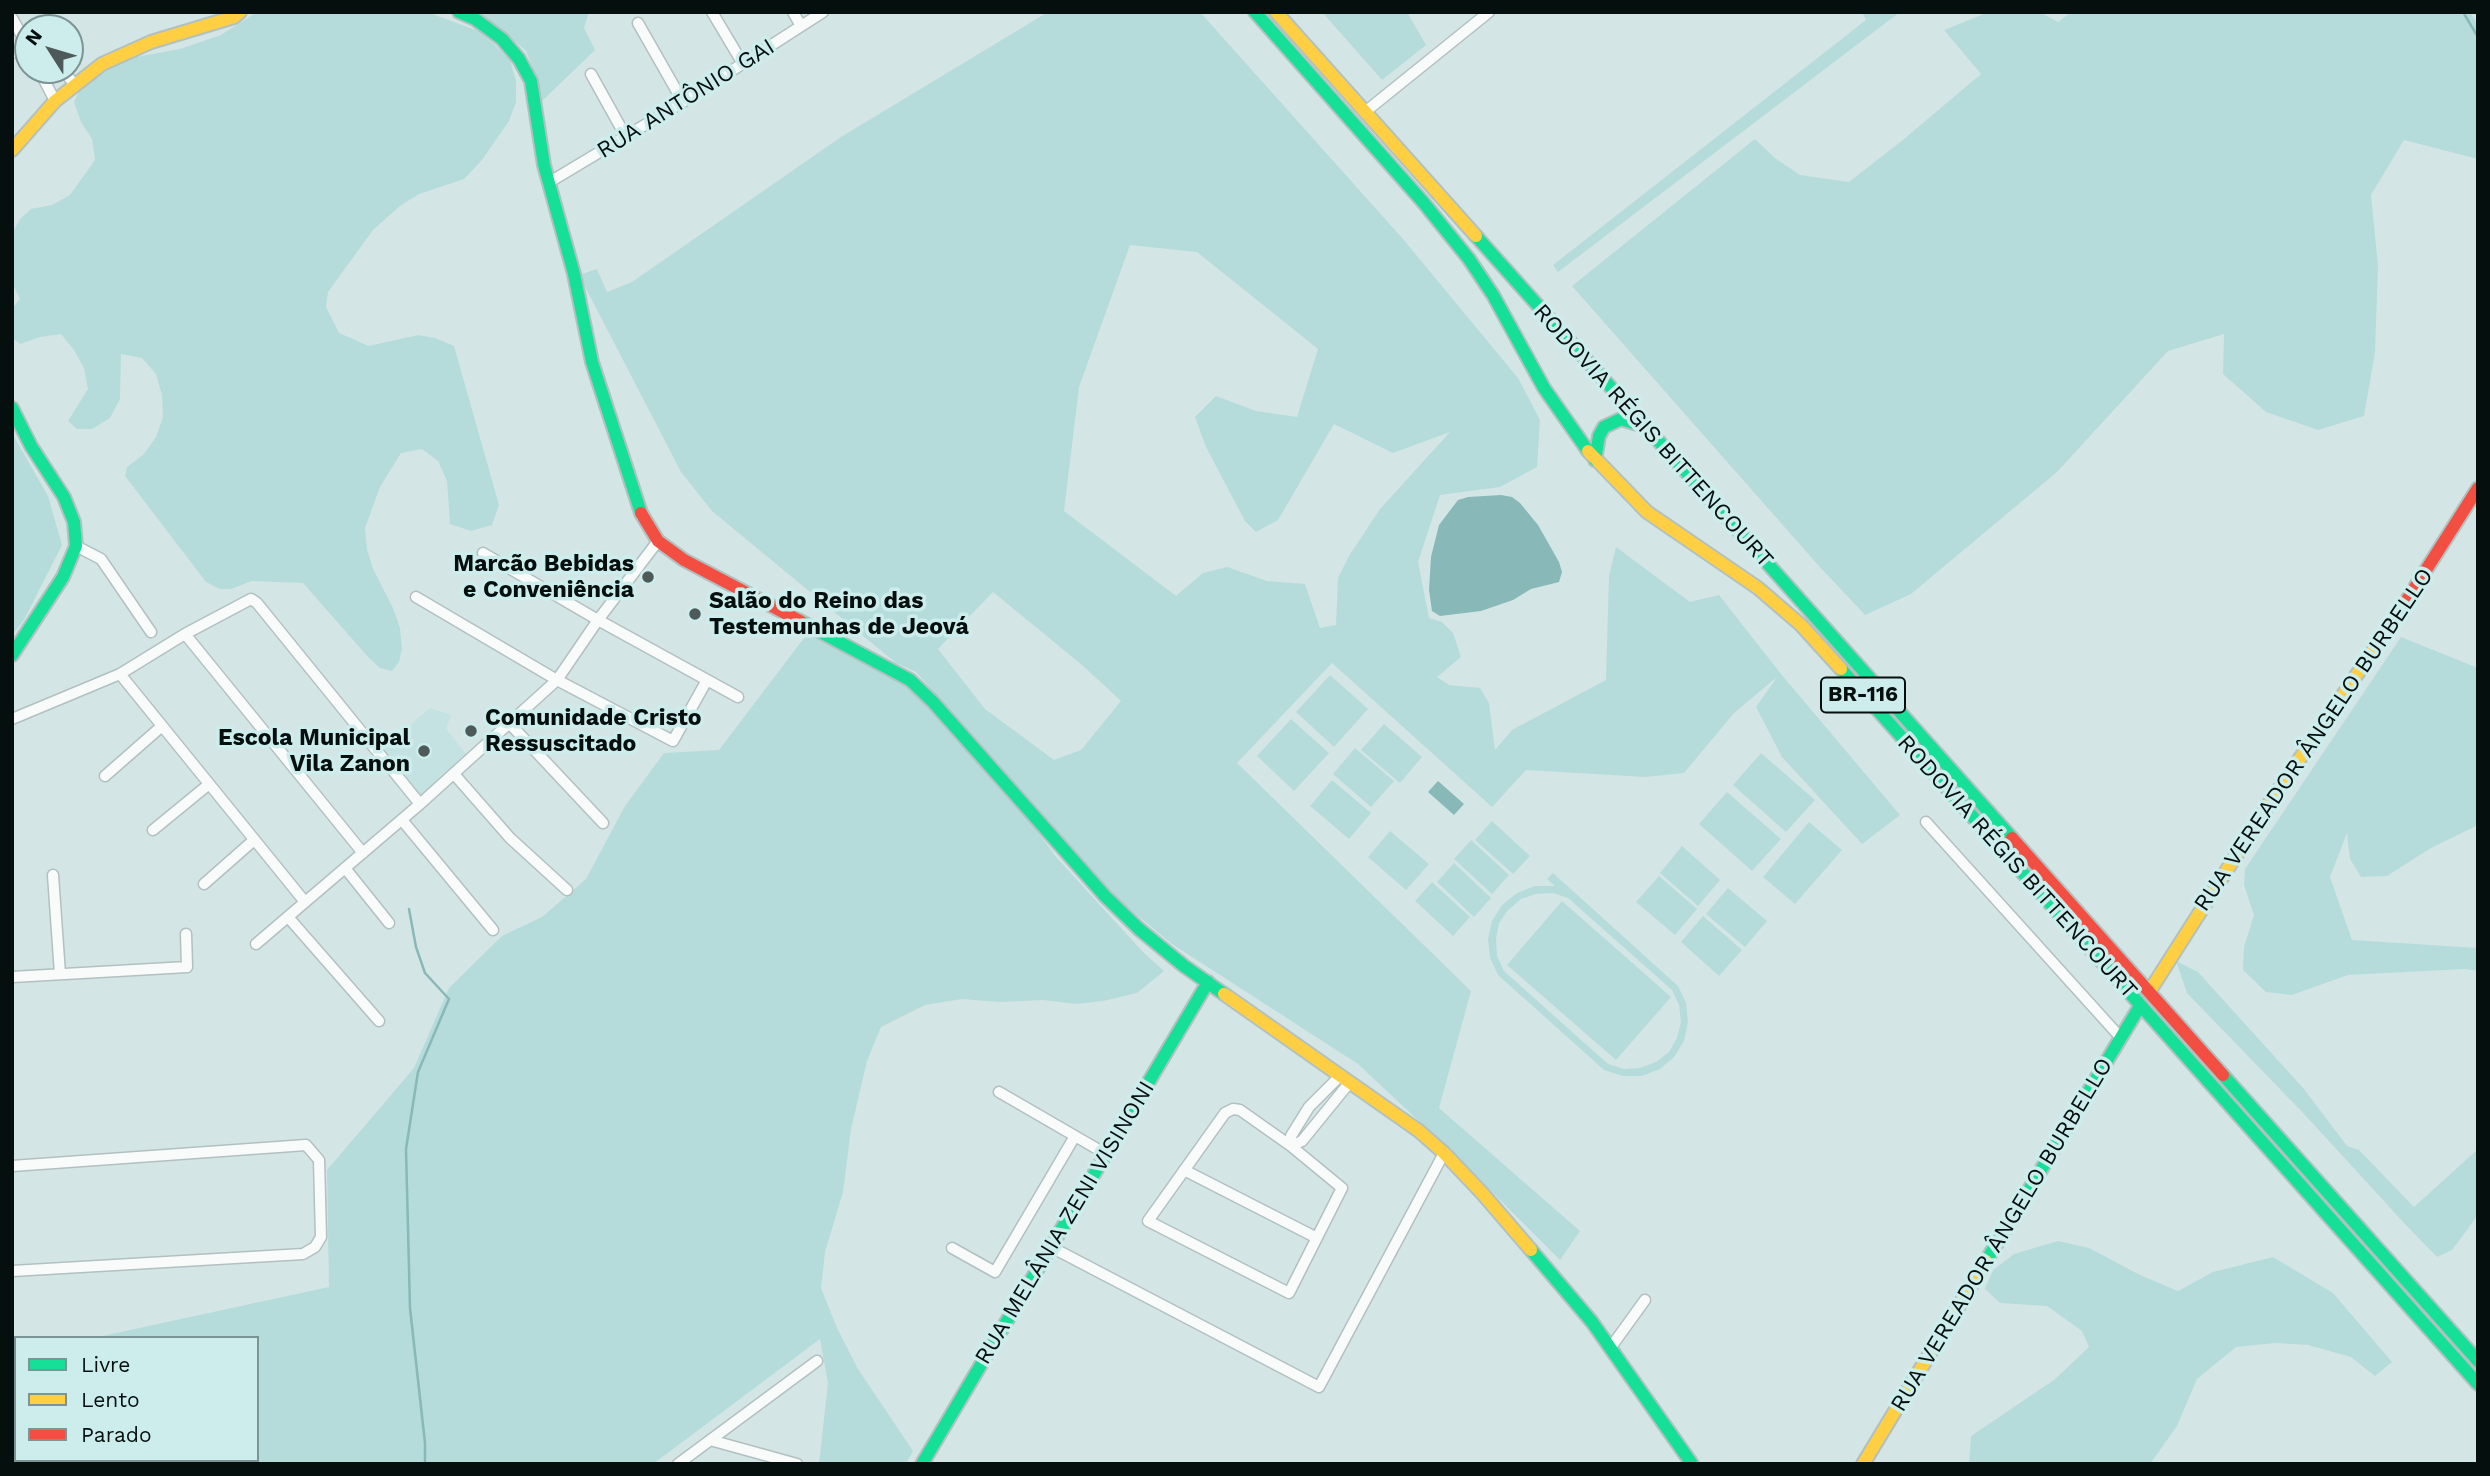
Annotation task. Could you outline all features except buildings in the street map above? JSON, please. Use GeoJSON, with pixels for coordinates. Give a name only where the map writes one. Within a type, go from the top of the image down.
{"type":"FeatureCollection","features":[{"type":"Feature","properties":{"kind":"main road"},"geometry":{"type":"LineString","coordinates":[[84,77],[102,64],[124,54],[240,12]]}},
{"type":"Feature","properties":{"kind":"main road"},"geometry":{"type":"LineString","coordinates":[[459,12],[475,19],[502,39],[526,69],[536,103],[548,183],[574,274],[596,378],[640,513],[658,541],[684,560],[910,680],[933,702],[1119,911],[1161,948],[1419,1131],[1444,1153],[1533,1251],[1611,1348],[1692,1464]]}},
{"type":"Feature","properties":{"kind":"main road","name":"RODOVIA RÉGIS BITTENCOURT"},"geometry":{"type":"LineString","coordinates":[[1255,12],[1423,202],[1469,259],[1493,295],[1544,388],[1595,460],[1628,495],[1657,519],[1758,587],[1801,625],[2478,1384]]}},
{"type":"Feature","properties":{"kind":"main road","name":"RODOVIA RÉGIS BITTENCOURT"},"geometry":{"type":"LineString","coordinates":[[1276,12],[2478,1361]]}},
{"type":"Feature","properties":{"kind":"main road"},"geometry":{"type":"LineString","coordinates":[[12,150],[55,101],[74,84]]}},
{"type":"Feature","properties":{"kind":"main road"},"geometry":{"type":"LineString","coordinates":[[12,408],[31,446],[64,497],[74,522],[76,546],[63,577],[12,655]]}},
{"type":"Feature","properties":{"kind":"main road"},"geometry":{"type":"LineString","coordinates":[[1595,460],[1599,436],[1604,427],[1621,419],[1644,426]]}},
{"type":"Feature","properties":{"kind":"main road","name":"RUA VEREADOR ÂNGELO BURBELLO"},"geometry":{"type":"LineString","coordinates":[[2149,992],[2269,804],[2410,597],[2478,488]]}},
{"type":"Feature","properties":{"kind":"main road","name":"RUA MELÂNIA ZENI VISINONI"},"geometry":{"type":"LineString","coordinates":[[922,1464],[1208,982]]}},
{"type":"Feature","properties":{"kind":"main road","name":"RUA VEREADOR ÂNGELO BURBELLO"},"geometry":{"type":"LineString","coordinates":[[1863,1464],[2140,1006]]}},
{"type":"Feature","properties":{"kind":"street"},"geometry":{"type":"LineString","coordinates":[[712,12],[743,64]]}},
{"type":"Feature","properties":{"kind":"street"},"geometry":{"type":"LineString","coordinates":[[793,12],[802,26]]}},
{"type":"Feature","properties":{"kind":"street","name":"RUA ANTÔNIO GAI"},"geometry":{"type":"LineString","coordinates":[[548,183],[683,102],[823,12]]}},
{"type":"Feature","properties":{"kind":"street"},"geometry":{"type":"LineString","coordinates":[[1365,112],[1489,12]]}},
{"type":"Feature","properties":{"kind":"street"},"geometry":{"type":"LineString","coordinates":[[638,23],[683,102]]}},
{"type":"Feature","properties":{"kind":"street"},"geometry":{"type":"LineString","coordinates":[[591,74],[626,137]]}},
{"type":"Feature","properties":{"kind":"street"},"geometry":{"type":"LineString","coordinates":[[46,84],[55,101]]}},
{"type":"Feature","properties":{"kind":"street"},"geometry":{"type":"LineString","coordinates":[[256,944],[402,820],[557,680],[598,620],[658,541]]}},
{"type":"Feature","properties":{"kind":"street"},"geometry":{"type":"LineString","coordinates":[[76,546],[101,559],[151,632]]}},
{"type":"Feature","properties":{"kind":"street"},"geometry":{"type":"LineString","coordinates":[[483,553],[738,697]]}},
{"type":"Feature","properties":{"kind":"street"},"geometry":{"type":"LineString","coordinates":[[416,597],[557,680],[673,741],[707,680]]}},
{"type":"Feature","properties":{"kind":"street"},"geometry":{"type":"LineString","coordinates":[[12,719],[120,674],[251,598],[420,804]]}},
{"type":"Feature","properties":{"kind":"street"},"geometry":{"type":"LineString","coordinates":[[186,634],[363,853]]}},
{"type":"Feature","properties":{"kind":"street"},"geometry":{"type":"LineString","coordinates":[[120,674],[304,902]]}},
{"type":"Feature","properties":{"kind":"street"},"geometry":{"type":"LineString","coordinates":[[510,724],[603,823]]}},
{"type":"Feature","properties":{"kind":"street"},"geometry":{"type":"LineString","coordinates":[[105,776],[162,726]]}},
{"type":"Feature","properties":{"kind":"street"},"geometry":{"type":"LineString","coordinates":[[454,774],[510,838],[567,890]]}},
{"type":"Feature","properties":{"kind":"street"},"geometry":{"type":"LineString","coordinates":[[153,830],[208,785]]}},
{"type":"Feature","properties":{"kind":"street"},"geometry":{"type":"LineString","coordinates":[[402,820],[493,930]]}},
{"type":"Feature","properties":{"kind":"street"},"geometry":{"type":"LineString","coordinates":[[1926,822],[2121,1038]]}},
{"type":"Feature","properties":{"kind":"street"},"geometry":{"type":"LineString","coordinates":[[204,884],[254,841]]}},
{"type":"Feature","properties":{"kind":"street"},"geometry":{"type":"LineString","coordinates":[[345,868],[389,923]]}},
{"type":"Feature","properties":{"kind":"street"},"geometry":{"type":"LineString","coordinates":[[53,875],[60,974]]}},
{"type":"Feature","properties":{"kind":"street"},"geometry":{"type":"LineString","coordinates":[[288,917],[379,1021]]}},
{"type":"Feature","properties":{"kind":"street"},"geometry":{"type":"LineString","coordinates":[[12,977],[187,967],[186,934]]}},
{"type":"Feature","properties":{"kind":"street"},"geometry":{"type":"LineString","coordinates":[[1291,1146],[1302,1141],[1346,1079]]}},
{"type":"Feature","properties":{"kind":"street"},"geometry":{"type":"LineString","coordinates":[[1291,1146],[1291,1136],[1310,1107],[1346,1079]]}},
{"type":"Feature","properties":{"kind":"street"},"geometry":{"type":"LineString","coordinates":[[999,1092],[1106,1154]]}},
{"type":"Feature","properties":{"kind":"street"},"geometry":{"type":"LineString","coordinates":[[1233,1109],[1240,1110],[1291,1146],[1342,1188],[1289,1293],[1149,1221],[1225,1113],[1233,1109]]}},
{"type":"Feature","properties":{"kind":"street"},"geometry":{"type":"LineString","coordinates":[[952,1248],[995,1272],[1075,1136]]}},
{"type":"Feature","properties":{"kind":"street"},"geometry":{"type":"LineString","coordinates":[[12,1166],[306,1145],[319,1160],[321,1237],[315,1247],[303,1254],[12,1271]]}},
{"type":"Feature","properties":{"kind":"street"},"geometry":{"type":"LineString","coordinates":[[1051,1247],[1319,1387],[1444,1153]]}},
{"type":"Feature","properties":{"kind":"street"},"geometry":{"type":"LineString","coordinates":[[1184,1170],[1317,1238]]}},
{"type":"Feature","properties":{"kind":"street"},"geometry":{"type":"LineString","coordinates":[[1611,1348],[1645,1300]]}},
{"type":"Feature","properties":{"kind":"street"},"geometry":{"type":"LineString","coordinates":[[678,1464],[817,1361]]}},
{"type":"Feature","properties":{"kind":"street"},"geometry":{"type":"LineString","coordinates":[[710,1440],[797,1464]]}},
{"type":"Feature","properties":{"kind":"shaded area"},"geometry":{"type":"Polygon","coordinates":[[[257,12],[427,12],[478,31],[510,60],[516,81],[516,102],[509,121],[482,160],[464,179],[419,194],[400,206],[373,230],[328,292],[326,307],[339,333],[369,346],[418,335],[454,346],[499,505],[492,525],[471,531],[450,524],[447,481],[438,461],[422,449],[401,453],[380,487],[365,528],[373,569],[400,628],[402,648],[399,662],[392,671],[380,668],[368,657],[303,583],[252,581],[231,589],[220,589],[206,582],[125,476],[127,467],[144,454],[156,437],[163,417],[162,395],[156,374],[142,358],[121,354],[120,399],[110,418],[92,429],[77,429],[68,421],[88,389],[84,368],[74,350],[61,334],[20,344],[12,338],[12,309],[20,299],[12,282],[12,234],[20,219],[31,209],[52,205],[70,195],[95,160],[92,139],[81,122],[74,102],[80,90],[116,65],[136,57],[180,49],[221,35],[257,12]]]}},
{"type":"Feature","properties":{"kind":"shaded area"},"geometry":{"type":"Polygon","coordinates":[[[476,12],[589,12],[584,28],[595,50],[540,103],[536,76],[526,51],[476,12]]]}},
{"type":"Feature","properties":{"kind":"shaded area"},"geometry":{"type":"Polygon","coordinates":[[[1048,12],[1200,12],[1403,239],[1518,378],[1540,420],[1537,467],[1500,487],[1440,495],[1418,562],[1429,618],[1442,622],[1453,633],[1461,657],[1437,677],[1449,685],[1480,688],[1489,703],[1495,750],[1512,730],[1606,680],[1609,576],[1616,547],[1690,602],[1719,595],[1781,674],[1900,815],[1862,844],[1782,757],[1756,707],[1777,677],[1734,713],[1684,773],[1645,777],[1526,770],[1492,807],[1332,663],[1237,763],[1471,991],[1439,1108],[1580,1231],[1560,1260],[1454,1154],[1358,1064],[1172,944],[1121,902],[916,672],[896,663],[712,511],[681,472],[579,275],[597,269],[607,292],[632,282],[841,137],[1048,12]],[[1130,245],[1079,387],[1064,511],[1176,596],[1203,573],[1227,567],[1267,581],[1305,584],[1320,628],[1336,625],[1338,578],[1349,556],[1380,509],[1450,432],[1393,453],[1334,424],[1278,520],[1256,532],[1245,521],[1206,447],[1195,417],[1216,396],[1256,411],[1297,417],[1318,349],[1197,252],[1130,245]],[[993,592],[938,649],[985,709],[1054,760],[1081,750],[1121,701],[1082,665],[993,592]]]}},
{"type":"Feature","properties":{"kind":"shaded area"},"geometry":{"type":"Polygon","coordinates":[[[1322,12],[1407,12],[1426,45],[1382,80],[1322,12]]]}},
{"type":"Feature","properties":{"kind":"shaded area"},"geometry":{"type":"Polygon","coordinates":[[[1862,12],[1900,12],[1558,272],[1553,265],[1866,20],[1862,12]]]}},
{"type":"Feature","properties":{"kind":"shaded area"},"geometry":{"type":"Polygon","coordinates":[[[1989,12],[2040,12],[2058,22],[2071,12],[2470,12],[2478,25],[2478,159],[2404,140],[2371,195],[2378,266],[2375,352],[2364,416],[2318,430],[2266,412],[2223,374],[2224,334],[2168,351],[2057,472],[1911,594],[1865,615],[1572,286],[1755,139],[1775,158],[1800,175],[1849,182],[1981,74],[1944,30],[1989,12]]]}},
{"type":"Feature","properties":{"kind":"shaded area"},"geometry":{"type":"Polygon","coordinates":[[[12,433],[48,496],[62,545],[24,620],[12,635],[12,433]]]}},
{"type":"Feature","properties":{"kind":"shaded area"},"geometry":{"type":"Polygon","coordinates":[[[1501,495],[1512,497],[1520,503],[1538,525],[1559,562],[1562,572],[1559,582],[1531,589],[1513,600],[1481,611],[1440,616],[1432,611],[1429,590],[1431,557],[1439,525],[1458,500],[1501,495]]]}},
{"type":"Feature","properties":{"kind":"shaded area"},"geometry":{"type":"Polygon","coordinates":[[[807,634],[910,686],[1011,796],[1057,858],[1143,952],[1164,971],[1137,993],[1103,1001],[1076,1004],[1043,1000],[999,1002],[962,999],[925,1005],[881,1027],[867,1061],[851,1129],[843,1192],[825,1252],[821,1288],[858,1369],[913,1451],[906,1464],[819,1464],[828,1383],[820,1339],[653,1464],[32,1464],[259,1462],[259,1336],[102,1336],[329,1287],[327,1170],[414,1068],[449,988],[502,936],[542,917],[586,879],[625,806],[664,753],[719,750],[807,634]]]}},
{"type":"Feature","properties":{"kind":"shaded area"},"geometry":{"type":"Polygon","coordinates":[[[2401,637],[2478,668],[2478,825],[2431,848],[2387,876],[2361,877],[2350,859],[2347,833],[2330,877],[2352,940],[2478,948],[2478,971],[2465,969],[2348,975],[2292,995],[2266,992],[2243,970],[2244,947],[2254,915],[2244,885],[2245,869],[2401,637]]]}},
{"type":"Feature","properties":{"kind":"shaded area"},"geometry":{"type":"Polygon","coordinates":[[[1330,675],[1368,709],[1334,747],[1296,712],[1330,675]]]}},
{"type":"Feature","properties":{"kind":"shaded area","name":"Escola Municipal Vila Zanon"},"geometry":{"type":"Polygon","coordinates":[[[430,708],[451,715],[446,729],[466,754],[423,794],[419,794],[382,749],[430,708]]]}},
{"type":"Feature","properties":{"kind":"shaded area"},"geometry":{"type":"Polygon","coordinates":[[[1291,719],[1329,753],[1294,791],[1257,756],[1291,719]]]}},
{"type":"Feature","properties":{"kind":"shaded area"},"geometry":{"type":"Polygon","coordinates":[[[1384,724],[1422,757],[1400,783],[1361,750],[1384,724]]]}},
{"type":"Feature","properties":{"kind":"shaded area"},"geometry":{"type":"Polygon","coordinates":[[[1355,748],[1394,781],[1371,807],[1333,774],[1355,748]]]}},
{"type":"Feature","properties":{"kind":"shaded area"},"geometry":{"type":"Polygon","coordinates":[[[1761,753],[1815,800],[1786,832],[1733,785],[1761,753]]]}},
{"type":"Feature","properties":{"kind":"shaded area"},"geometry":{"type":"Polygon","coordinates":[[[1332,780],[1371,813],[1349,839],[1310,806],[1332,780]]]}},
{"type":"Feature","properties":{"kind":"shaded area"},"geometry":{"type":"Polygon","coordinates":[[[1438,781],[1464,804],[1454,815],[1428,792],[1438,781]]]}},
{"type":"Feature","properties":{"kind":"shaded area"},"geometry":{"type":"Polygon","coordinates":[[[1727,792],[1781,839],[1752,871],[1699,824],[1727,792]]]}},
{"type":"Feature","properties":{"kind":"shaded area"},"geometry":{"type":"Polygon","coordinates":[[[1492,821],[1530,856],[1513,874],[1475,840],[1492,821]]]}},
{"type":"Feature","properties":{"kind":"shaded area"},"geometry":{"type":"Polygon","coordinates":[[[1809,822],[1842,850],[1795,904],[1763,877],[1809,822]]]}},
{"type":"Feature","properties":{"kind":"shaded area"},"geometry":{"type":"Polygon","coordinates":[[[1390,831],[1429,864],[1406,890],[1368,857],[1390,831]]]}},
{"type":"Feature","properties":{"kind":"shaded area"},"geometry":{"type":"Polygon","coordinates":[[[1471,840],[1509,875],[1492,894],[1454,859],[1471,840]]]}},
{"type":"Feature","properties":{"kind":"shaded area"},"geometry":{"type":"Polygon","coordinates":[[[1682,846],[1720,880],[1698,906],[1660,873],[1682,846]]]}},
{"type":"Feature","properties":{"kind":"shaded area"},"geometry":{"type":"Polygon","coordinates":[[[1454,863],[1491,898],[1474,917],[1437,882],[1454,863]]]}},
{"type":"Feature","properties":{"kind":"shaded area"},"geometry":{"type":"Polygon","coordinates":[[[1553,873],[1678,986],[1686,1003],[1688,1022],[1684,1041],[1674,1057],[1660,1069],[1642,1076],[1623,1076],[1604,1070],[1498,975],[1490,958],[1488,939],[1492,921],[1502,905],[1517,893],[1535,886],[1555,886],[1547,879],[1553,873]],[[1553,893],[1536,894],[1521,899],[1508,910],[1499,923],[1496,939],[1497,956],[1504,971],[1608,1064],[1624,1069],[1640,1068],[1656,1062],[1669,1052],[1677,1038],[1681,1022],[1679,1005],[1672,990],[1568,898],[1553,893]]]}},
{"type":"Feature","properties":{"kind":"shaded area"},"geometry":{"type":"Polygon","coordinates":[[[1659,876],[1697,909],[1675,935],[1636,902],[1659,876]]]}},
{"type":"Feature","properties":{"kind":"shaded area"},"geometry":{"type":"Polygon","coordinates":[[[1432,882],[1470,917],[1453,936],[1415,901],[1432,882]]]}},
{"type":"Feature","properties":{"kind":"shaded area"},"geometry":{"type":"Polygon","coordinates":[[[1728,888],[1767,921],[1745,947],[1706,914],[1728,888]]]}},
{"type":"Feature","properties":{"kind":"shaded area"},"geometry":{"type":"Polygon","coordinates":[[[1562,901],[1671,997],[1616,1060],[1507,965],[1562,901]]]}},
{"type":"Feature","properties":{"kind":"shaded area"},"geometry":{"type":"Polygon","coordinates":[[[1703,916],[1742,950],[1719,976],[1681,942],[1703,916]]]}},
{"type":"Feature","properties":{"kind":"shaded area"},"geometry":{"type":"Polygon","coordinates":[[[2176,961],[2198,972],[2304,1089],[2347,1146],[2359,1150],[2414,1207],[2478,1149],[2478,1215],[2452,1250],[2437,1257],[2405,1224],[2187,993],[2176,961]]]}},
{"type":"Feature","properties":{"kind":"shaded area"},"geometry":{"type":"Polygon","coordinates":[[[2058,1241],[2089,1248],[2140,1275],[2178,1291],[2213,1272],[2273,1257],[2333,1293],[2392,1362],[2375,1376],[2351,1357],[2308,1345],[2275,1343],[2236,1347],[2197,1379],[2177,1426],[2150,1464],[1969,1464],[1971,1436],[2054,1380],[2089,1347],[2082,1331],[2047,1306],[2000,1303],[1985,1289],[1993,1270],[2014,1254],[2058,1241]]]}},
{"type":"Feature","properties":{"kind":"waterway"},"geometry":{"type":"LineString","coordinates":[[2463,12],[2478,37]]}},
{"type":"Feature","properties":{"kind":"waterway"},"geometry":{"type":"LineString","coordinates":[[409,909],[416,947],[425,973],[449,999],[418,1072],[406,1149],[410,1308],[425,1464]]}},
{"type":"Feature","properties":{"kind":"traffic: fast"},"geometry":{"type":"LineString","coordinates":[[459,12],[475,19],[502,39],[519,59],[531,81],[544,165],[574,274],[592,362],[641,513]]}},
{"type":"Feature","properties":{"kind":"traffic: fast"},"geometry":{"type":"LineString","coordinates":[[1255,12],[1423,202],[1469,259],[1493,295],[1544,388],[1588,451]]}},
{"type":"Feature","properties":{"kind":"traffic: fast"},"geometry":{"type":"LineString","coordinates":[[1476,236],[2012,838]]}},
{"type":"Feature","properties":{"kind":"traffic: fast"},"geometry":{"type":"LineString","coordinates":[[12,408],[31,446],[64,497],[74,522],[76,546],[63,577],[12,655]]}},
{"type":"Feature","properties":{"kind":"traffic: fast"},"geometry":{"type":"LineString","coordinates":[[1595,460],[1599,436],[1604,427],[1621,419],[1644,426]]}},
{"type":"Feature","properties":{"kind":"traffic: fast"},"geometry":{"type":"LineString","coordinates":[[800,621],[910,680],[933,702],[1105,896],[1139,929],[1224,994]]}},
{"type":"Feature","properties":{"kind":"traffic: fast"},"geometry":{"type":"LineString","coordinates":[[1841,669],[2478,1384]]}},
{"type":"Feature","properties":{"kind":"traffic: fast"},"geometry":{"type":"LineString","coordinates":[[922,1464],[1208,982]]}},
{"type":"Feature","properties":{"kind":"traffic: fast"},"geometry":{"type":"LineString","coordinates":[[1986,1261],[2140,1006]]}},
{"type":"Feature","properties":{"kind":"traffic: fast"},"geometry":{"type":"LineString","coordinates":[[2223,1075],[2478,1361]]}},
{"type":"Feature","properties":{"kind":"traffic: fast"},"geometry":{"type":"LineString","coordinates":[[1531,1250],[1592,1322],[1692,1464]]}},
{"type":"Feature","properties":{"kind":"traffic: slow"},"geometry":{"type":"LineString","coordinates":[[12,150],[55,101],[102,64],[151,42],[234,17],[240,12]]}},
{"type":"Feature","properties":{"kind":"traffic: slow"},"geometry":{"type":"LineString","coordinates":[[1276,12],[1476,236]]}},
{"type":"Feature","properties":{"kind":"traffic: slow"},"geometry":{"type":"LineString","coordinates":[[1588,451],[1647,512],[1758,588],[1801,625],[1841,669]]}},
{"type":"Feature","properties":{"kind":"traffic: slow"},"geometry":{"type":"LineString","coordinates":[[2149,992],[2269,804],[2400,611]]}},
{"type":"Feature","properties":{"kind":"traffic: slow"},"geometry":{"type":"LineString","coordinates":[[1224,994],[1419,1131],[1482,1193],[1531,1250]]}},
{"type":"Feature","properties":{"kind":"traffic: slow"},"geometry":{"type":"LineString","coordinates":[[1863,1464],[1986,1261]]}},
{"type":"Feature","properties":{"kind":"traffic: jam"},"geometry":{"type":"LineString","coordinates":[[2400,611],[2478,488]]}},
{"type":"Feature","properties":{"kind":"traffic: jam"},"geometry":{"type":"LineString","coordinates":[[641,513],[658,541],[684,560],[800,621]]}},
{"type":"Feature","properties":{"kind":"traffic: jam"},"geometry":{"type":"LineString","coordinates":[[2012,838],[2223,1075]]}},
{"type":"Feature","properties":{"kind":"place","name":"Marcão Bebidas e Conveniência"},"geometry":{"type":"Point","coordinates":[648,577]}},
{"type":"Feature","properties":{"kind":"place","name":"Salão do Reino das Testemunhas de Jeová"},"geometry":{"type":"Point","coordinates":[695,614]}},
{"type":"Feature","properties":{"kind":"place","name":"Comunidade Cristo Ressuscitado"},"geometry":{"type":"Point","coordinates":[471,731]}},
{"type":"Feature","properties":{"kind":"place","name":"Escola Municipal Vila Zanon"},"geometry":{"type":"Point","coordinates":[424,751]}}]}
